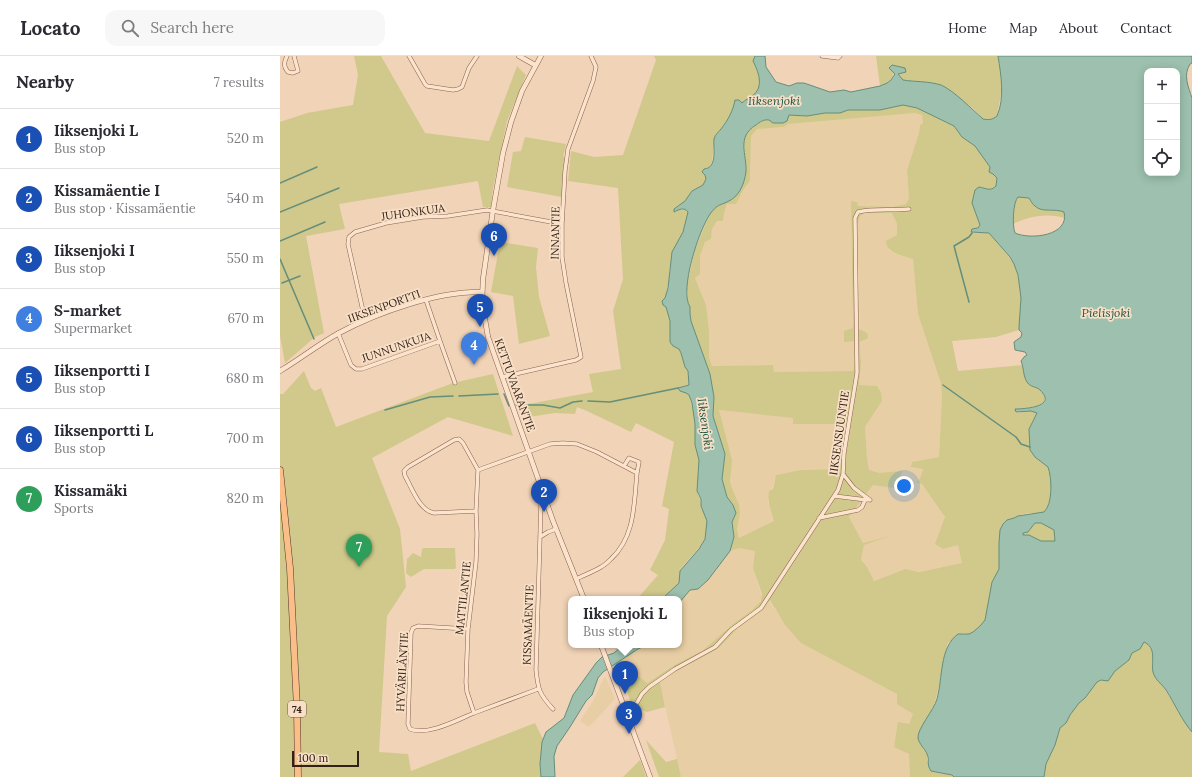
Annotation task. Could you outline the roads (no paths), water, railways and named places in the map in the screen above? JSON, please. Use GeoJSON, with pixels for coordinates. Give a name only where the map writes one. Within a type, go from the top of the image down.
{"type":"FeatureCollection","features":[{"type":"Feature","properties":{"kind":"main road","name":"74"},"geometry":{"type":"LineString","coordinates":[[280,470],[291,583],[297,708],[298,777]]}},
{"type":"Feature","properties":{"kind":"street"},"geometry":{"type":"LineString","coordinates":[[286,56],[284,68],[288,72],[293,73],[298,71],[294,56]]}},
{"type":"Feature","properties":{"kind":"street"},"geometry":{"type":"LineString","coordinates":[[409,56],[427,86],[453,90],[462,87],[477,56]]}},
{"type":"Feature","properties":{"kind":"street"},"geometry":{"type":"LineString","coordinates":[[519,56],[535,66]]}},
{"type":"Feature","properties":{"kind":"street","name":"KETTUVAARANTIE"},"geometry":{"type":"LineString","coordinates":[[541,56],[522,91],[510,122],[503,153],[493,210],[482,292],[483,315],[488,337],[502,377],[556,529],[583,596]]}},
{"type":"Feature","properties":{"kind":"street","name":"INNANTIE"},"geometry":{"type":"LineString","coordinates":[[502,377],[576,360],[581,357],[562,257],[562,224],[565,171],[568,149],[593,81],[596,67],[592,56]]}},
{"type":"Feature","properties":{"kind":"street"},"geometry":{"type":"LineString","coordinates":[[822,56],[838,58],[840,56]]}},
{"type":"Feature","properties":{"kind":"street","name":"IIKSENSUUNTIE"},"geometry":{"type":"LineString","coordinates":[[625,711],[635,706],[642,694],[649,687],[675,669],[715,647],[731,630],[761,608],[838,490],[843,474],[844,452],[857,373],[855,218],[858,212],[865,210],[893,210],[909,208]]}},
{"type":"Feature","properties":{"kind":"street"},"geometry":{"type":"LineString","coordinates":[[493,210],[562,224]]}},
{"type":"Feature","properties":{"kind":"street","name":"JUHONKUJA"},"geometry":{"type":"LineString","coordinates":[[365,320],[348,244],[349,237],[355,232],[386,223],[493,210]]}},
{"type":"Feature","properties":{"kind":"street","name":"IIKSENPORTTI"},"geometry":{"type":"LineString","coordinates":[[280,371],[338,333],[365,320],[426,300],[458,293],[482,292]]}},
{"type":"Feature","properties":{"kind":"street","name":"JUNNUNKUJA"},"geometry":{"type":"LineString","coordinates":[[338,333],[351,365],[356,369],[362,369],[440,341],[426,300]]}},
{"type":"Feature","properties":{"kind":"street"},"geometry":{"type":"LineString","coordinates":[[440,341],[455,383]]}},
{"type":"Feature","properties":{"kind":"street"},"geometry":{"type":"LineString","coordinates":[[476,510],[434,513],[428,511],[422,506],[408,482],[404,471],[414,463],[454,440],[459,439],[463,443],[478,470],[550,444],[563,443],[577,444],[597,452],[637,473]]}},
{"type":"Feature","properties":{"kind":"street"},"geometry":{"type":"LineString","coordinates":[[576,579],[603,567],[618,553],[629,532],[632,520],[639,462],[628,458],[624,466]]}},
{"type":"Feature","properties":{"kind":"street","name":"MATTILANTIE"},"geometry":{"type":"LineString","coordinates":[[474,713],[467,692],[468,629],[476,562],[478,470]]}},
{"type":"Feature","properties":{"kind":"street"},"geometry":{"type":"LineString","coordinates":[[834,496],[870,500],[854,488],[843,474]]}},
{"type":"Feature","properties":{"kind":"street"},"geometry":{"type":"LineString","coordinates":[[819,518],[858,510],[862,507],[865,500]]}},
{"type":"Feature","properties":{"kind":"street","name":"KISSAMÄENTIE"},"geometry":{"type":"LineString","coordinates":[[541,504],[536,670],[538,689],[544,700],[553,709]]}},
{"type":"Feature","properties":{"kind":"street"},"geometry":{"type":"LineString","coordinates":[[540,537],[556,529]]}},
{"type":"Feature","properties":{"kind":"street","name":"HYVÄRILÄNTIE"},"geometry":{"type":"LineString","coordinates":[[468,629],[418,626],[413,628],[411,633],[408,724],[410,729],[416,731],[426,731],[474,713]]}},
{"type":"Feature","properties":{"kind":"street"},"geometry":{"type":"LineString","coordinates":[[602,648],[650,777]]}},
{"type":"Feature","properties":{"kind":"street"},"geometry":{"type":"LineString","coordinates":[[474,713],[538,689]]}},
{"type":"Feature","properties":{"kind":"water","name":"Pielisjoki"},"geometry":{"type":"Polygon","coordinates":[[[755,56],[765,56],[766,67],[776,82],[789,86],[797,83],[804,83],[830,92],[844,90],[851,92],[880,86],[887,83],[895,74],[889,68],[892,65],[905,68],[906,72],[898,74],[903,80],[941,85],[957,96],[983,119],[989,120],[997,116],[1001,102],[1002,86],[998,56],[1192,56],[1192,63],[1188,68],[1187,76],[1192,98],[1192,732],[1181,717],[1166,690],[1154,675],[1152,651],[1151,648],[1144,642],[1140,649],[1132,653],[1129,660],[1115,671],[1108,681],[1101,680],[1097,682],[1085,698],[1079,703],[1066,723],[1060,728],[1055,745],[1046,764],[1044,777],[954,777],[952,775],[931,771],[930,769],[928,764],[928,756],[918,738],[918,734],[937,699],[943,664],[948,647],[958,634],[969,634],[973,632],[985,620],[992,582],[999,569],[1000,530],[1003,524],[1007,520],[1018,516],[1044,512],[1049,503],[1051,484],[1048,467],[1035,457],[1030,450],[1029,429],[1037,413],[1031,411],[1016,412],[1015,409],[1038,406],[1045,400],[1040,390],[1030,385],[1026,380],[1021,361],[1027,355],[1025,352],[1015,350],[1014,342],[1021,337],[1022,333],[1019,330],[1021,298],[1018,275],[1010,257],[989,233],[971,232],[972,229],[978,228],[980,225],[972,203],[975,190],[979,187],[988,189],[994,188],[996,186],[997,178],[989,172],[990,167],[975,146],[962,137],[954,126],[917,108],[903,105],[880,110],[848,110],[840,113],[825,113],[807,116],[789,115],[787,121],[783,123],[773,123],[769,120],[762,121],[746,135],[744,140],[746,172],[744,181],[735,197],[718,206],[710,214],[696,246],[687,288],[687,299],[690,307],[691,321],[710,374],[714,397],[713,416],[725,454],[722,479],[727,497],[733,505],[736,513],[732,522],[734,537],[730,551],[708,580],[698,589],[690,590],[682,599],[682,596],[665,596],[679,583],[680,571],[699,549],[705,539],[707,521],[701,506],[701,499],[697,491],[699,460],[695,445],[695,424],[692,403],[689,395],[680,391],[678,388],[689,385],[688,371],[685,367],[679,349],[673,346],[670,342],[670,321],[666,307],[663,305],[662,301],[665,298],[668,288],[672,252],[683,232],[688,212],[685,209],[682,209],[674,212],[674,209],[685,201],[692,191],[703,185],[706,179],[702,172],[711,165],[713,161],[716,134],[724,126],[728,119],[735,100],[739,100],[742,103],[752,96],[758,88],[759,79],[757,69],[753,61],[755,56]],[[1018,197],[1016,200],[1014,214],[1015,233],[1039,236],[1055,231],[1061,226],[1064,220],[1064,212],[1038,208],[1029,198],[1018,197]],[[1035,523],[1028,532],[1023,533],[1023,535],[1029,535],[1041,541],[1055,541],[1054,530],[1041,523],[1035,523]]]}},
{"type":"Feature","properties":{"kind":"water"},"geometry":{"type":"Polygon","coordinates":[[[620,648],[640,648],[603,672],[598,678],[592,695],[586,701],[557,746],[554,756],[555,777],[541,777],[540,764],[542,742],[546,732],[564,718],[573,695],[596,663],[602,657],[614,653],[620,648]]]}},
{"type":"Feature","properties":{"kind":"waterway"},"geometry":{"type":"LineString","coordinates":[[280,183],[317,167]]}},
{"type":"Feature","properties":{"kind":"waterway"},"geometry":{"type":"LineString","coordinates":[[280,212],[339,188]]}},
{"type":"Feature","properties":{"kind":"waterway"},"geometry":{"type":"LineString","coordinates":[[280,241],[325,222]]}},
{"type":"Feature","properties":{"kind":"waterway"},"geometry":{"type":"LineString","coordinates":[[969,302],[954,246],[969,237],[972,233]]}},
{"type":"Feature","properties":{"kind":"waterway"},"geometry":{"type":"LineString","coordinates":[[280,259],[314,339]]}},
{"type":"Feature","properties":{"kind":"waterway"},"geometry":{"type":"LineString","coordinates":[[282,283],[300,276]]}},
{"type":"Feature","properties":{"kind":"waterway"},"geometry":{"type":"LineString","coordinates":[[943,385],[1016,437],[1021,444],[1030,447]]}},
{"type":"Feature","properties":{"kind":"waterway"},"geometry":{"type":"LineString","coordinates":[[588,401],[610,402],[678,388]]}},
{"type":"Feature","properties":{"kind":"waterway"},"geometry":{"type":"LineString","coordinates":[[459,396],[498,394]]}},
{"type":"Feature","properties":{"kind":"waterway"},"geometry":{"type":"LineString","coordinates":[[504,394],[509,406]]}},
{"type":"Feature","properties":{"kind":"waterway"},"geometry":{"type":"LineString","coordinates":[[385,410],[430,397],[453,396]]}},
{"type":"Feature","properties":{"kind":"waterway"},"geometry":{"type":"LineString","coordinates":[[524,405],[543,405],[560,408],[573,402],[582,401]]}},
{"type":"Feature","properties":{"kind":"place","name":"Iiksenportti L"},"geometry":{"type":"Point","coordinates":[494,256]}},
{"type":"Feature","properties":{"kind":"place","name":"Iiksenportti I"},"geometry":{"type":"Point","coordinates":[480,327]}},
{"type":"Feature","properties":{"kind":"place","name":"S-market"},"geometry":{"type":"Point","coordinates":[474,365]}},
{"type":"Feature","properties":{"kind":"place","name":"Kissamäentie I"},"geometry":{"type":"Point","coordinates":[544,512]}},
{"type":"Feature","properties":{"kind":"place","name":"Kissamäki"},"geometry":{"type":"Point","coordinates":[359,567]}},
{"type":"Feature","properties":{"kind":"place","name":"Iiksenjoki L"},"geometry":{"type":"Point","coordinates":[625,694]}},
{"type":"Feature","properties":{"kind":"place","name":"Iiksenjoki I"},"geometry":{"type":"Point","coordinates":[629,734]}},
{"type":"Feature","properties":{"kind":"water label","name":"Iiksenjoki"},"geometry":{"type":"Point","coordinates":[774,101]}},
{"type":"Feature","properties":{"kind":"water label","name":"Iiksenjoki"},"geometry":{"type":"Point","coordinates":[705,424]}}]}
